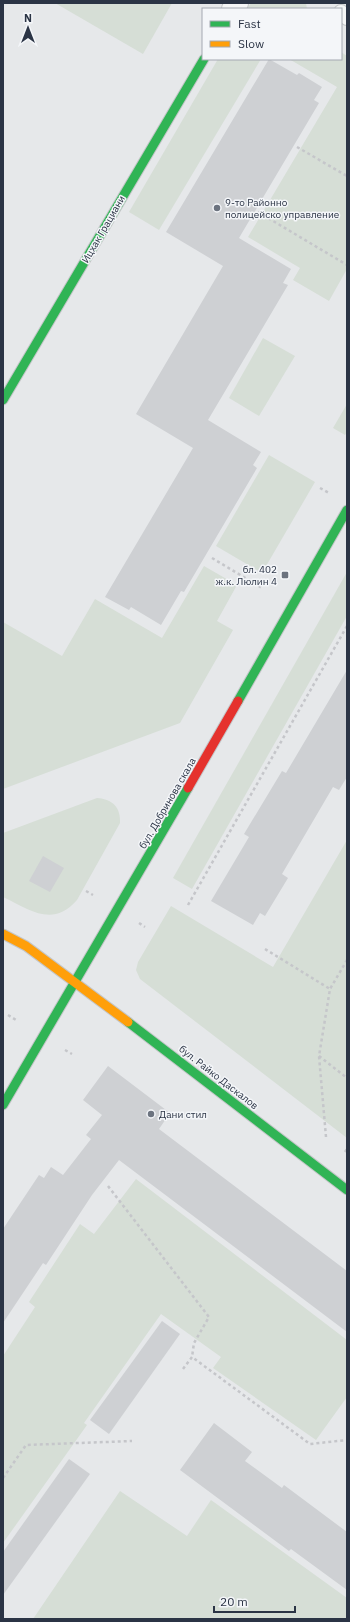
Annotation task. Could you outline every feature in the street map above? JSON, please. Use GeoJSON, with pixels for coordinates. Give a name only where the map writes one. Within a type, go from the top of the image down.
{"type":"FeatureCollection","features":[{"type":"Feature","properties":{"kind":"street","name":"Ицхак Грациани"},"geometry":{"type":"LineString","coordinates":[[3,400],[203,60]]}},
{"type":"Feature","properties":{"kind":"street","name":"бул. Добринова скала"},"geometry":{"type":"LineString","coordinates":[[3,1106],[77,982],[347,510]]}},
{"type":"Feature","properties":{"kind":"street","name":"бул. Райко Даскалов"},"geometry":{"type":"LineString","coordinates":[[3,934],[26,946],[77,982],[347,1190]]}},
{"type":"Feature","properties":{"kind":"path"},"geometry":{"type":"LineString","coordinates":[[297,147],[347,176]]}},
{"type":"Feature","properties":{"kind":"path"},"geometry":{"type":"LineString","coordinates":[[258,212],[347,265]]}},
{"type":"Feature","properties":{"kind":"path"},"geometry":{"type":"LineString","coordinates":[[320,488],[331,494]]}},
{"type":"Feature","properties":{"kind":"path"},"geometry":{"type":"LineString","coordinates":[[212,558],[262,588]]}},
{"type":"Feature","properties":{"kind":"path"},"geometry":{"type":"LineString","coordinates":[[188,904],[347,626]]}},
{"type":"Feature","properties":{"kind":"path"},"geometry":{"type":"LineString","coordinates":[[86,891],[92,895]]}},
{"type":"Feature","properties":{"kind":"path"},"geometry":{"type":"LineString","coordinates":[[265,950],[330,989]]}},
{"type":"Feature","properties":{"kind":"path"},"geometry":{"type":"LineString","coordinates":[[326,1137],[319,1056],[330,989],[347,960]]}},
{"type":"Feature","properties":{"kind":"path"},"geometry":{"type":"LineString","coordinates":[[8,1016],[16,1020]]}},
{"type":"Feature","properties":{"kind":"path"},"geometry":{"type":"LineString","coordinates":[[65,1049],[72,1054]]}},
{"type":"Feature","properties":{"kind":"path"},"geometry":{"type":"LineString","coordinates":[[319,1056],[347,1078]]}},
{"type":"Feature","properties":{"kind":"path"},"geometry":{"type":"LineString","coordinates":[[108,1186],[209,1317],[194,1343],[192,1357],[183,1369]]}},
{"type":"Feature","properties":{"kind":"path"},"geometry":{"type":"LineString","coordinates":[[192,1357],[310,1444],[347,1440]]}},
{"type":"Feature","properties":{"kind":"path"},"geometry":{"type":"LineString","coordinates":[[3,1478],[26,1445],[132,1441]]}},
{"type":"Feature","properties":{"kind":"shaded area"},"geometry":{"type":"Polygon","coordinates":[[[55,3],[172,3],[143,54],[55,3]]]}},
{"type":"Feature","properties":{"kind":"shaded area"},"geometry":{"type":"Polygon","coordinates":[[[251,3],[306,3],[307,8],[248,8],[251,3]]]}},
{"type":"Feature","properties":{"kind":"shaded area"},"geometry":{"type":"Polygon","coordinates":[[[342,53],[347,56],[347,269],[329,301],[293,280],[300,268],[248,237],[337,87],[291,60],[342,60],[342,53]]]}},
{"type":"Feature","properties":{"kind":"shaded area"},"geometry":{"type":"Polygon","coordinates":[[[217,60],[260,60],[159,230],[129,212],[217,60]]]}},
{"type":"Feature","properties":{"kind":"shaded area"},"geometry":{"type":"Polygon","coordinates":[[[263,338],[295,356],[259,416],[229,398],[263,338]]]}},
{"type":"Feature","properties":{"kind":"shaded area"},"geometry":{"type":"Polygon","coordinates":[[[347,404],[347,432],[345,435],[333,428],[347,404]]]}},
{"type":"Feature","properties":{"kind":"shaded area"},"geometry":{"type":"Polygon","coordinates":[[[269,455],[315,482],[262,573],[216,546],[269,455]]]}},
{"type":"Feature","properties":{"kind":"shaded area"},"geometry":{"type":"Polygon","coordinates":[[[204,566],[237,585],[217,621],[233,630],[180,723],[3,789],[3,622],[62,656],[95,599],[162,638],[204,566]]]}},
{"type":"Feature","properties":{"kind":"shaded area"},"geometry":{"type":"Polygon","coordinates":[[[347,572],[347,616],[192,889],[173,878],[347,572]]]}},
{"type":"Feature","properties":{"kind":"shaded area"},"geometry":{"type":"Polygon","coordinates":[[[97,798],[107,800],[115,805],[119,813],[120,823],[77,900],[68,908],[59,913],[50,915],[32,911],[3,897],[3,833],[97,798]]]}},
{"type":"Feature","properties":{"kind":"shaded area"},"geometry":{"type":"Polygon","coordinates":[[[347,840],[347,1138],[140,979],[136,970],[138,962],[171,906],[273,967],[347,840]]]}},
{"type":"Feature","properties":{"kind":"shaded area"},"geometry":{"type":"Polygon","coordinates":[[[136,1179],[347,1340],[347,1397],[316,1440],[213,1368],[221,1357],[161,1314],[84,1423],[87,1425],[3,1543],[3,1356],[35,1307],[29,1302],[80,1224],[94,1234],[136,1179]]]}},
{"type":"Feature","properties":{"kind":"shaded area"},"geometry":{"type":"Polygon","coordinates":[[[120,1491],[187,1536],[211,1500],[347,1598],[347,1619],[33,1619],[120,1491]]]}},
{"type":"Feature","properties":{"kind":"building"},"geometry":{"type":"Polygon","coordinates":[[[268,60],[297,75],[299,73],[322,87],[314,100],[319,103],[239,238],[291,269],[283,283],[288,285],[208,420],[261,452],[253,465],[257,468],[184,592],[181,591],[161,625],[131,607],[129,610],[105,597],[193,448],[136,414],[223,266],[166,232],[268,60]]]}},
{"type":"Feature","properties":{"kind":"building"},"geometry":{"type":"Polygon","coordinates":[[[347,670],[347,777],[339,790],[333,787],[282,874],[288,878],[265,916],[260,913],[253,925],[211,901],[249,837],[244,834],[282,771],[286,773],[347,670]]]}},
{"type":"Feature","properties":{"kind":"building"},"geometry":{"type":"Polygon","coordinates":[[[43,856],[64,868],[50,892],[29,881],[43,856]]]}},
{"type":"Feature","properties":{"kind":"building"},"geometry":{"type":"Polygon","coordinates":[[[108,1066],[170,1113],[159,1129],[347,1271],[347,1332],[119,1160],[92,1195],[46,1265],[43,1263],[3,1323],[3,1229],[39,1175],[44,1178],[51,1167],[63,1175],[91,1139],[86,1135],[102,1115],[83,1100],[108,1066]]]}},
{"type":"Feature","properties":{"kind":"building"},"geometry":{"type":"Polygon","coordinates":[[[162,1321],[180,1334],[109,1434],[90,1420],[162,1321]]]}},
{"type":"Feature","properties":{"kind":"building"},"geometry":{"type":"Polygon","coordinates":[[[214,1423],[252,1452],[245,1461],[282,1488],[284,1485],[347,1532],[347,1590],[291,1549],[289,1551],[180,1470],[214,1423]]]}},
{"type":"Feature","properties":{"kind":"building"},"geometry":{"type":"Polygon","coordinates":[[[69,1459],[90,1474],[3,1595],[3,1552],[69,1459]]]}},
{"type":"Feature","properties":{"kind":"traffic: fast"},"geometry":{"type":"LineString","coordinates":[[3,400],[203,60]]}},
{"type":"Feature","properties":{"kind":"traffic: fast"},"geometry":{"type":"LineString","coordinates":[[238,701],[347,510]]}},
{"type":"Feature","properties":{"kind":"traffic: fast"},"geometry":{"type":"LineString","coordinates":[[3,1105],[188,788]]}},
{"type":"Feature","properties":{"kind":"traffic: fast"},"geometry":{"type":"LineString","coordinates":[[128,1022],[347,1190]]}},
{"type":"Feature","properties":{"kind":"traffic: slow"},"geometry":{"type":"LineString","coordinates":[[3,934],[26,946],[128,1022]]}},
{"type":"Feature","properties":{"kind":"traffic: jam"},"geometry":{"type":"LineString","coordinates":[[188,788],[238,701]]}},
{"type":"Feature","properties":{"kind":"place","name":"9-то Районно полицейско управление"},"geometry":{"type":"Point","coordinates":[217,208]}},
{"type":"Feature","properties":{"kind":"place","name":"бл. 402 ж.к. Люлин 4"},"geometry":{"type":"Point","coordinates":[285,575]}},
{"type":"Feature","properties":{"kind":"place","name":"Дани стил"},"geometry":{"type":"Point","coordinates":[151,1114]}}]}
